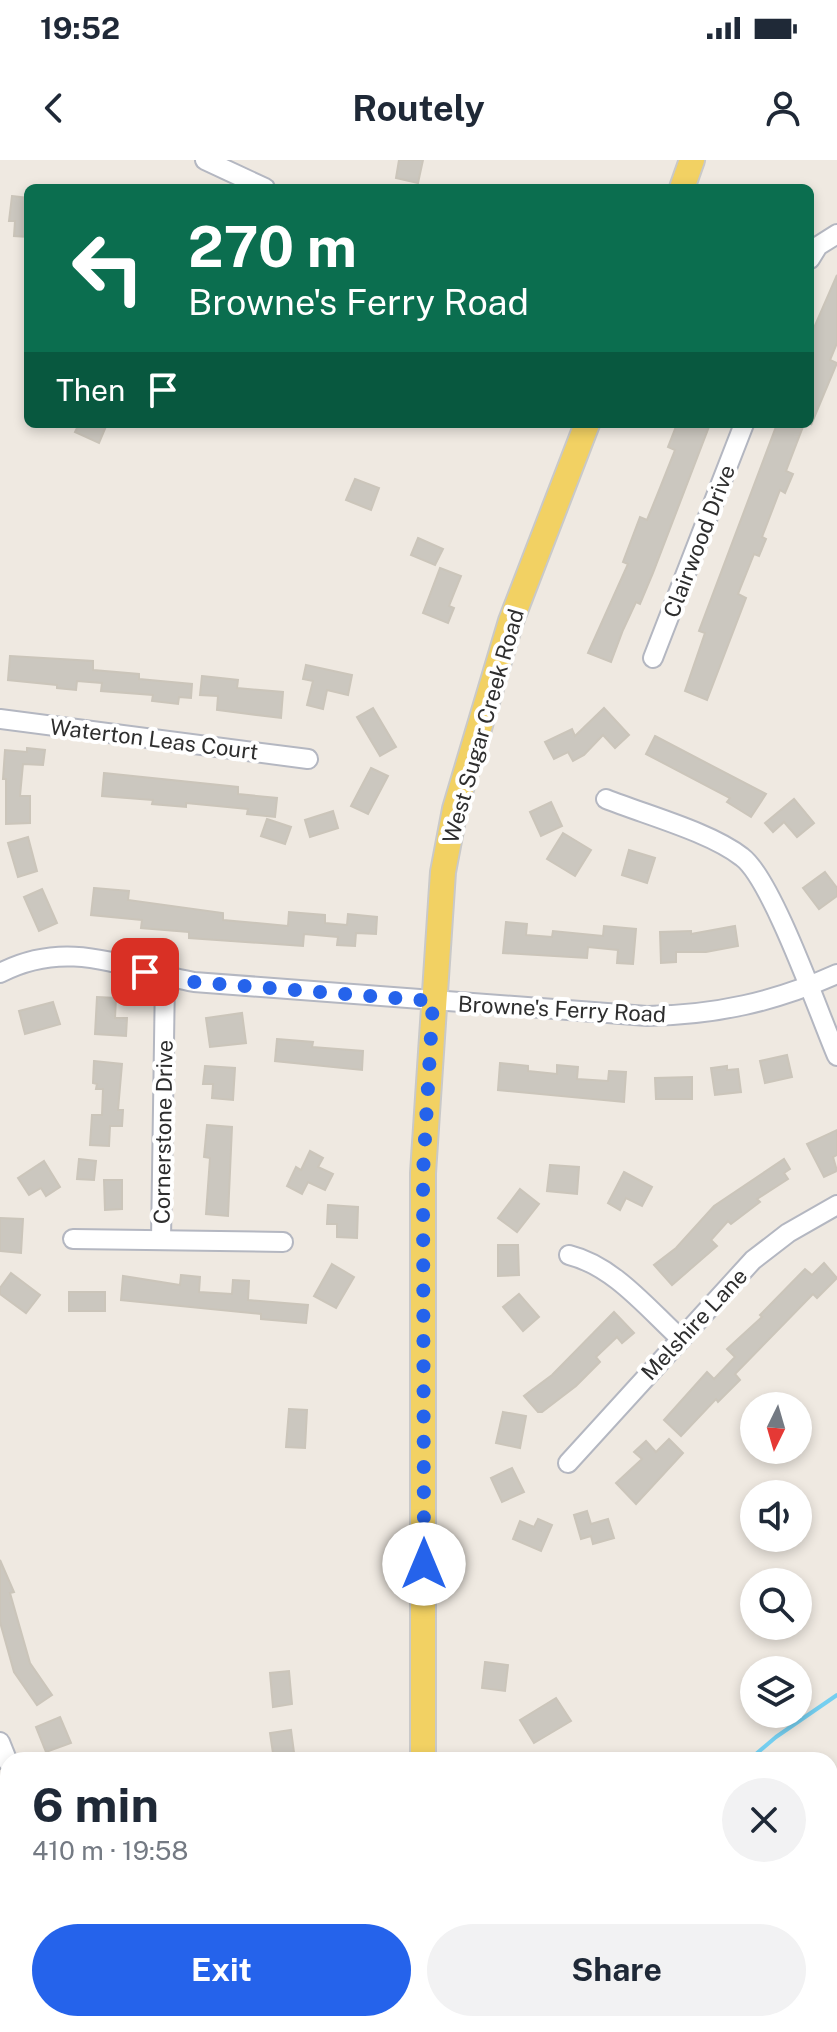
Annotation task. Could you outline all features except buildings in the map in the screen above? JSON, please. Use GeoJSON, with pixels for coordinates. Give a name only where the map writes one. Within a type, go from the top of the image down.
{"type":"FeatureCollection","features":[{"type":"Feature","properties":{"kind":"main road"},"geometry":{"type":"LineString","coordinates":[[683,184],[692,160]]}},
{"type":"Feature","properties":{"kind":"main road","name":"West Sugar Creek Road"},"geometry":{"type":"LineString","coordinates":[[423,1752],[423,1173],[443,872],[455,809],[511,621],[585,428]]}},
{"type":"Feature","properties":{"kind":"street"},"geometry":{"type":"LineString","coordinates":[[205,160],[256,184]]}},
{"type":"Feature","properties":{"kind":"street"},"geometry":{"type":"LineString","coordinates":[[814,252],[818,246],[837,234]]}},
{"type":"Feature","properties":{"kind":"street","name":"Clairwood Drive"},"geometry":{"type":"LineString","coordinates":[[653,658],[742,428]]}},
{"type":"Feature","properties":{"kind":"street","name":"Waterton Leas Court"},"geometry":{"type":"LineString","coordinates":[[0,719],[308,759]]}},
{"type":"Feature","properties":{"kind":"street"},"geometry":{"type":"LineString","coordinates":[[606,799],[727,847],[749,863],[768,891],[837,1056]]}},
{"type":"Feature","properties":{"kind":"street","name":"Browne's Ferry Road"},"geometry":{"type":"LineString","coordinates":[[1,969],[31,960],[81,956],[119,962],[165,977],[194,982],[647,1016],[682,1016],[750,1006],[837,974]]}},
{"type":"Feature","properties":{"kind":"street","name":"Cornerstone Drive"},"geometry":{"type":"LineString","coordinates":[[161,1240],[165,977]]}},
{"type":"Feature","properties":{"kind":"street","name":"Melshire Lane"},"geometry":{"type":"LineString","coordinates":[[568,1463],[767,1248],[837,1205]]}},
{"type":"Feature","properties":{"kind":"street"},"geometry":{"type":"LineString","coordinates":[[73,1239],[283,1242]]}},
{"type":"Feature","properties":{"kind":"street"},"geometry":{"type":"LineString","coordinates":[[569,1255],[596,1265],[612,1276],[681,1339]]}},
{"type":"Feature","properties":{"kind":"waterway"},"geometry":{"type":"LineString","coordinates":[[758,1752],[837,1695]]}},
{"type":"Feature","properties":{"kind":"route"},"geometry":{"type":"LineString","coordinates":[[145,972],[194,982],[433,1001],[423,1173],[424,1564]]}}]}
